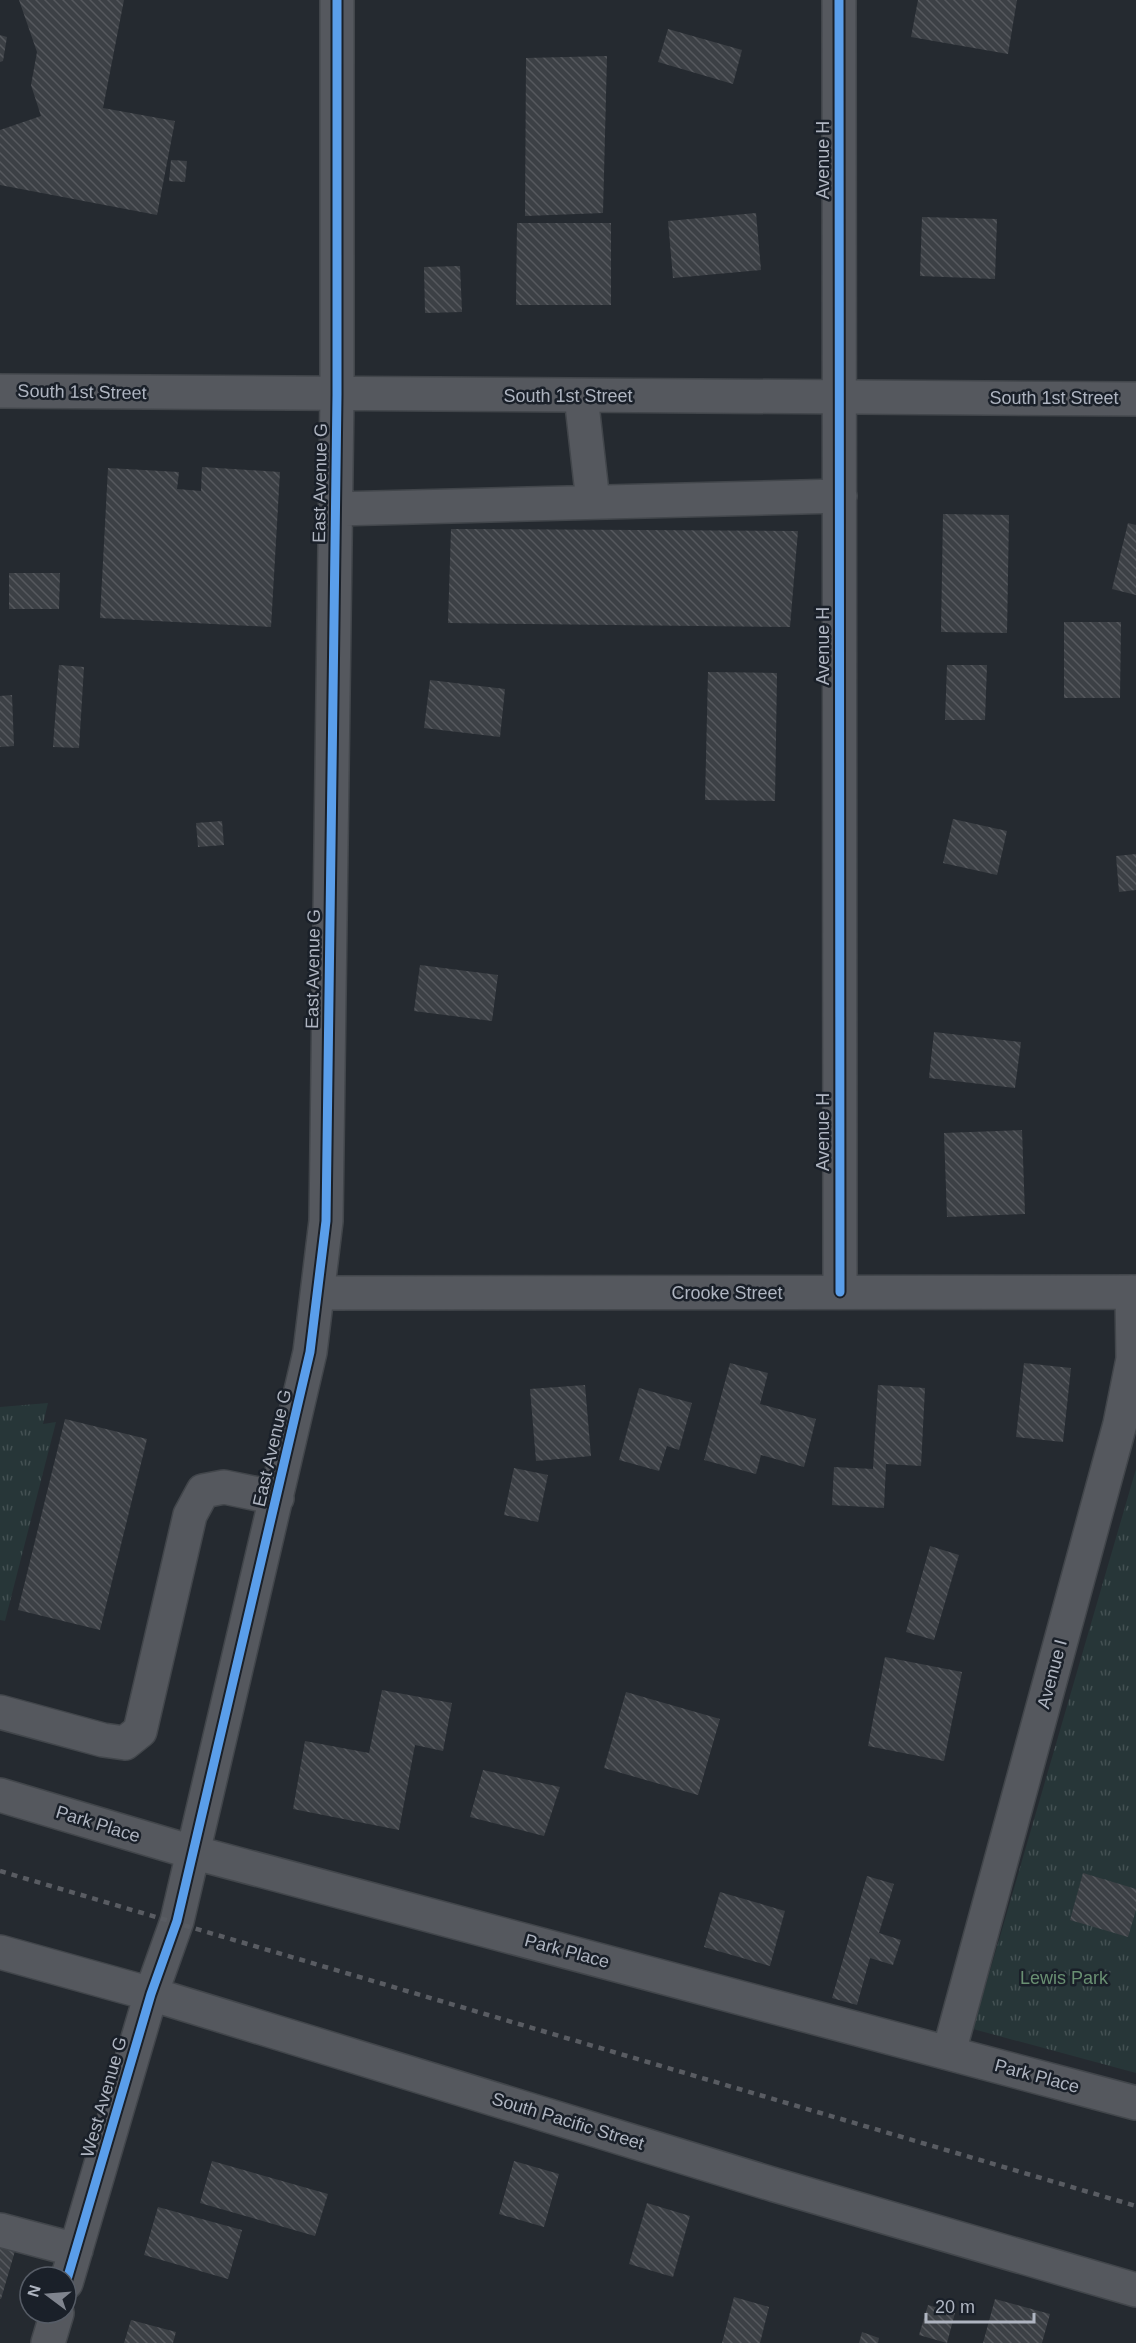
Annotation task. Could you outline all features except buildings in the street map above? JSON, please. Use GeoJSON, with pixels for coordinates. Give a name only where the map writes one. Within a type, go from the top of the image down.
{"type":"FeatureCollection","features":[{"type":"Feature","properties":{"kind":"street","name":"East Avenue G"},"geometry":{"type":"LineString","coordinates":[[177,1922],[310,1352],[326,1221],[336,509],[337,0]]}},
{"type":"Feature","properties":{"kind":"street","name":"Avenue H"},"geometry":{"type":"LineString","coordinates":[[840,0],[840,1292]]}},
{"type":"Feature","properties":{"kind":"street","name":"South 1st Street"},"geometry":{"type":"LineString","coordinates":[[0,391],[1136,399]]}},
{"type":"Feature","properties":{"kind":"street"},"geometry":{"type":"LineString","coordinates":[[581,396],[593,502]]}},
{"type":"Feature","properties":{"kind":"street"},"geometry":{"type":"LineString","coordinates":[[336,509],[840,496]]}},
{"type":"Feature","properties":{"kind":"street","name":"Crooke Street"},"geometry":{"type":"LineString","coordinates":[[318,1293],[1134,1292]]}},
{"type":"Feature","properties":{"kind":"street","name":"Avenue I"},"geometry":{"type":"LineString","coordinates":[[949,2052],[1120,1424],[1133,1359],[1134,1292]]}},
{"type":"Feature","properties":{"kind":"street"},"geometry":{"type":"LineString","coordinates":[[0,1712],[103,1740],[125,1743],[140,1731],[190,1515],[203,1491],[224,1487],[277,1498]]}},
{"type":"Feature","properties":{"kind":"street","name":"Park Place"},"geometry":{"type":"LineString","coordinates":[[0,1795],[192,1852],[1136,2103]]}},
{"type":"Feature","properties":{"kind":"street","name":"West Avenue G"},"geometry":{"type":"LineString","coordinates":[[71,2265],[151,1994],[177,1922]]}},
{"type":"Feature","properties":{"kind":"street","name":"South Pacific Street"},"geometry":{"type":"LineString","coordinates":[[0,1952],[151,1994],[775,2185],[1136,2290]]}},
{"type":"Feature","properties":{"kind":"street"},"geometry":{"type":"LineString","coordinates":[[0,2229],[76,2250]]}},
{"type":"Feature","properties":{"kind":"street"},"geometry":{"type":"LineString","coordinates":[[48,2343],[53,2325]]}},
{"type":"Feature","properties":{"kind":"green space"},"geometry":{"type":"Polygon","coordinates":[[[48,1403],[43,1424],[56,1422],[5,1621],[0,1620],[0,1407],[48,1403]]]}},
{"type":"Feature","properties":{"kind":"green space","name":"Lewis Park"},"geometry":{"type":"Polygon","coordinates":[[[1136,1469],[1136,2073],[973,2029],[1136,1469]]]}},
{"type":"Feature","properties":{"kind":"railway"},"geometry":{"type":"LineString","coordinates":[[0,1871],[1136,2206]]}},
{"type":"Feature","properties":{"kind":"cycle path"},"geometry":{"type":"LineString","coordinates":[[71,2265],[151,1994],[177,1921],[310,1352],[326,1221],[337,395],[337,0]]}},
{"type":"Feature","properties":{"kind":"cycle path"},"geometry":{"type":"LineString","coordinates":[[839,0],[840,1292]]}}]}
